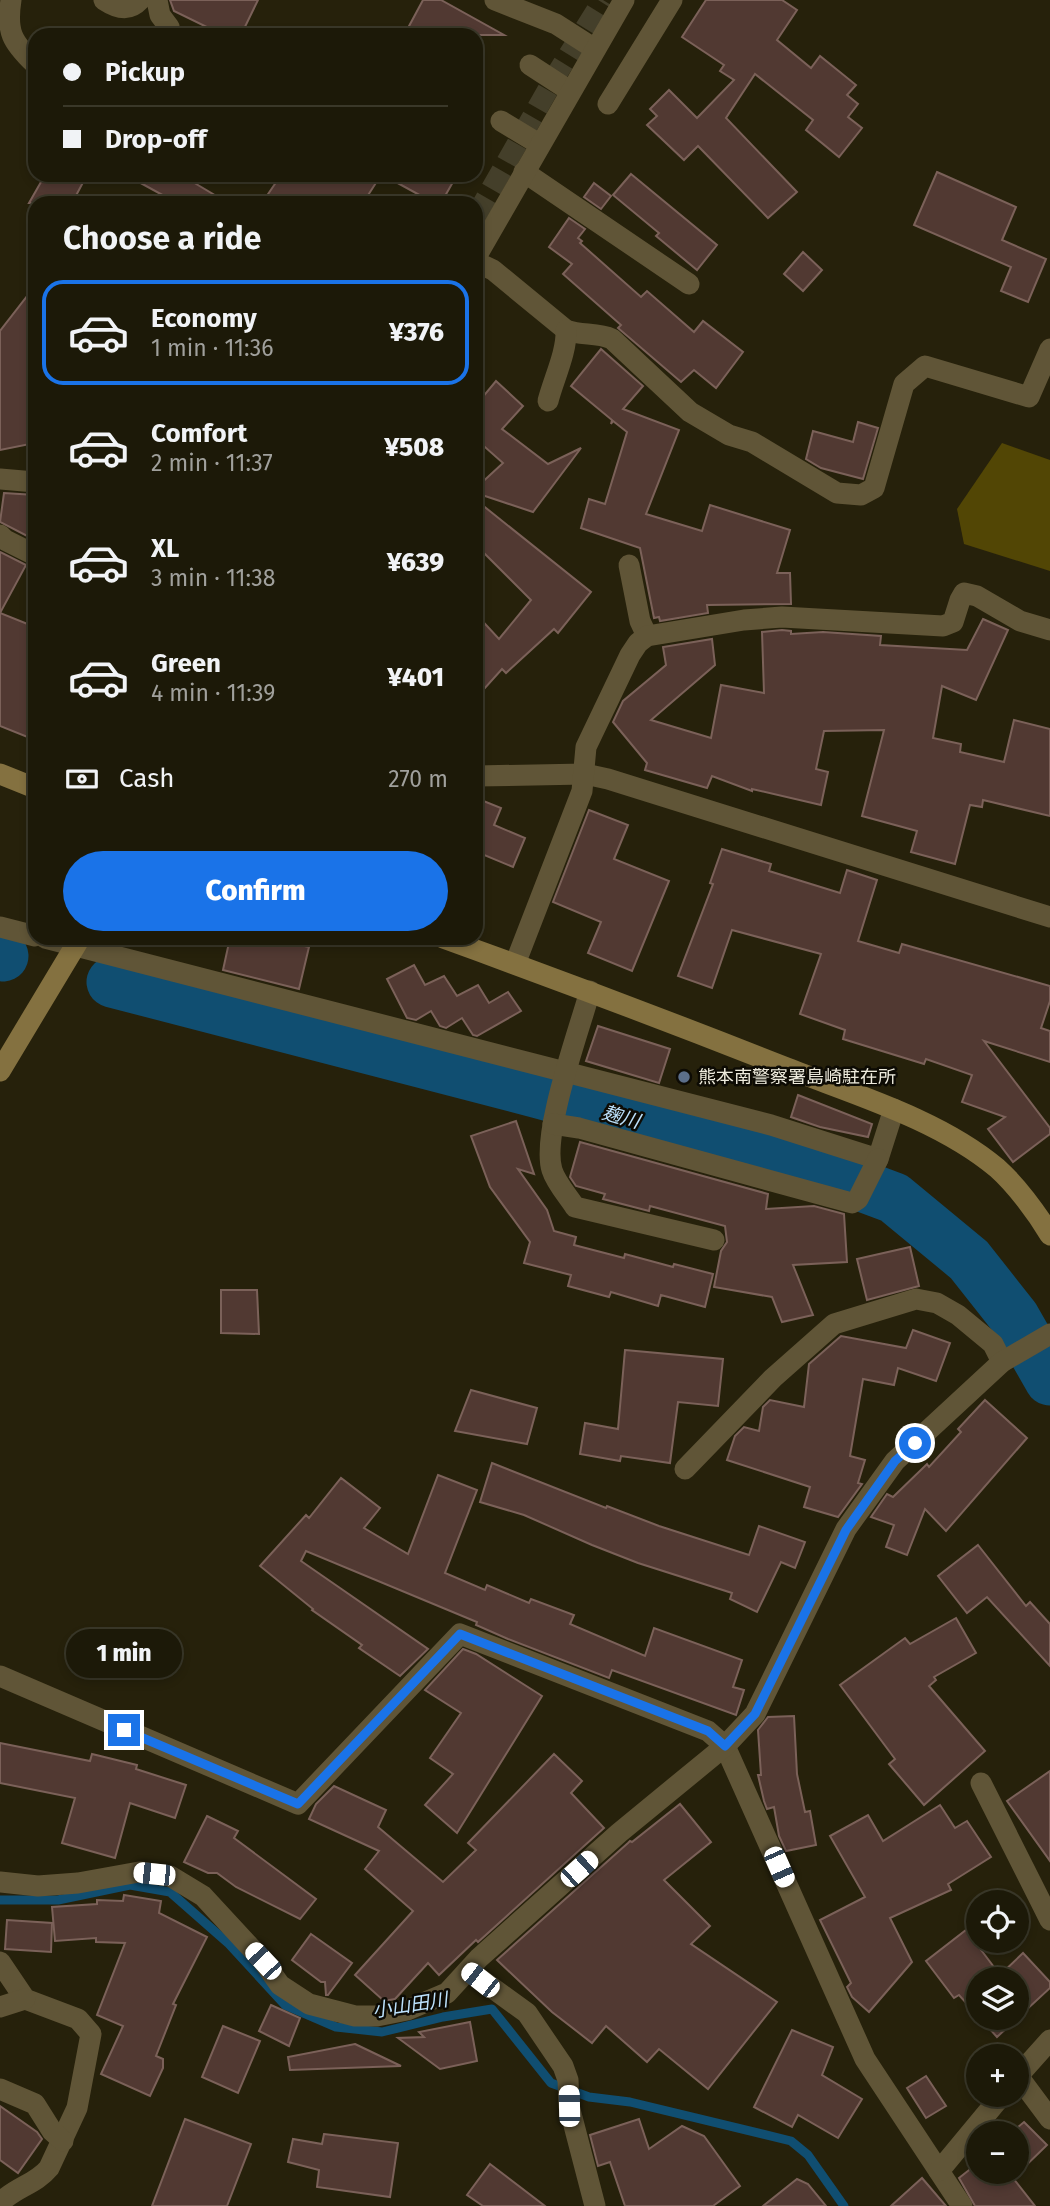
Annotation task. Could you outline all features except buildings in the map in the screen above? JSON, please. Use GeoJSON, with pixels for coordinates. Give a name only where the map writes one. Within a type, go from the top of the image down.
{"type":"FeatureCollection","features":[{"type":"Feature","properties":{"kind":"street"},"geometry":{"type":"LineString","coordinates":[[11,0],[9,23],[12,37],[28,56]]}},
{"type":"Feature","properties":{"kind":"street"},"geometry":{"type":"LineString","coordinates":[[104,0],[113,6],[125,8],[137,4],[140,0]]}},
{"type":"Feature","properties":{"kind":"street"},"geometry":{"type":"LineString","coordinates":[[157,0],[160,15],[168,28]]}},
{"type":"Feature","properties":{"kind":"street"},"geometry":{"type":"LineString","coordinates":[[495,0],[556,24],[595,49]]}},
{"type":"Feature","properties":{"kind":"street"},"geometry":{"type":"LineString","coordinates":[[483,245],[624,0]]}},
{"type":"Feature","properties":{"kind":"street"},"geometry":{"type":"LineString","coordinates":[[608,104],[672,0]]}},
{"type":"Feature","properties":{"kind":"street"},"geometry":{"type":"LineString","coordinates":[[530,65],[570,91]]}},
{"type":"Feature","properties":{"kind":"street"},"geometry":{"type":"LineString","coordinates":[[500,121],[539,145]]}},
{"type":"Feature","properties":{"kind":"street"},"geometry":{"type":"LineString","coordinates":[[524,172],[688,284]]}},
{"type":"Feature","properties":{"kind":"street"},"geometry":{"type":"LineString","coordinates":[[483,265],[493,270],[566,330],[601,334],[612,339],[690,412],[729,435],[752,442],[837,493],[861,495],[874,488],[904,384],[925,366],[1029,397],[1050,349]]}},
{"type":"Feature","properties":{"kind":"street"},"geometry":{"type":"LineString","coordinates":[[548,401],[554,374],[566,344],[566,330]]}},
{"type":"Feature","properties":{"kind":"street"},"geometry":{"type":"LineString","coordinates":[[0,479],[28,481]]}},
{"type":"Feature","properties":{"kind":"street"},"geometry":{"type":"LineString","coordinates":[[0,535],[28,552]]}},
{"type":"Feature","properties":{"kind":"street"},"geometry":{"type":"LineString","coordinates":[[629,565],[640,621],[647,636]]}},
{"type":"Feature","properties":{"kind":"street"},"geometry":{"type":"LineString","coordinates":[[515,964],[582,791],[586,747],[630,655],[647,636],[744,620],[782,617],[943,626],[953,622],[964,593],[976,596],[1020,621],[1050,630]]}},
{"type":"Feature","properties":{"kind":"street"},"geometry":{"type":"LineString","coordinates":[[0,774],[28,785]]}},
{"type":"Feature","properties":{"kind":"street"},"geometry":{"type":"LineString","coordinates":[[483,776],[585,774],[622,783],[1050,918]]}},
{"type":"Feature","properties":{"kind":"street"},"geometry":{"type":"LineString","coordinates":[[0,927],[28,934]]}},
{"type":"Feature","properties":{"kind":"street"},"geometry":{"type":"LineString","coordinates":[[0,1071],[75,945]]}},
{"type":"Feature","properties":{"kind":"street"},"geometry":{"type":"LineString","coordinates":[[88,945],[565,1076],[771,1125],[875,1164]]}},
{"type":"Feature","properties":{"kind":"street"},"geometry":{"type":"LineString","coordinates":[[462,945],[590,991],[894,1109],[954,1139],[998,1169],[1040,1218],[1050,1235]]}},
{"type":"Feature","properties":{"kind":"street"},"geometry":{"type":"LineString","coordinates":[[590,991],[554,1120],[550,1153],[552,1172],[575,1208],[714,1240]]}},
{"type":"Feature","properties":{"kind":"street"},"geometry":{"type":"LineString","coordinates":[[554,1120],[852,1203],[858,1199],[875,1164],[894,1109]]}},
{"type":"Feature","properties":{"kind":"street"},"geometry":{"type":"LineString","coordinates":[[685,1469],[773,1378],[834,1324],[916,1299],[937,1303],[958,1315],[1007,1359]]}},
{"type":"Feature","properties":{"kind":"street"},"geometry":{"type":"LineString","coordinates":[[0,1882],[38,1886],[78,1883],[139,1872],[170,1876],[203,1896],[263,1961],[280,1985],[309,2004],[355,2017],[377,2016],[407,2010],[447,1993],[479,1958],[619,1833],[725,1746],[755,1714],[846,1530],[895,1461],[1007,1359],[1048,1336]]}},
{"type":"Feature","properties":{"kind":"street"},"geometry":{"type":"LineString","coordinates":[[0,1676],[298,1804],[460,1634],[708,1731],[725,1746],[865,2059],[962,2206]]}},
{"type":"Feature","properties":{"kind":"street"},"geometry":{"type":"LineString","coordinates":[[981,1783],[1047,1909]]}},
{"type":"Feature","properties":{"kind":"street"},"geometry":{"type":"LineString","coordinates":[[0,1962],[25,1999],[78,2019],[92,2034],[77,2108],[63,2141],[43,2176],[12,2192],[0,2203]]}},
{"type":"Feature","properties":{"kind":"street"},"geometry":{"type":"LineString","coordinates":[[468,1971],[527,2013],[563,2066],[568,2080],[569,2106],[595,2206]]}},
{"type":"Feature","properties":{"kind":"street"},"geometry":{"type":"LineString","coordinates":[[0,2007],[25,1999]]}},
{"type":"Feature","properties":{"kind":"street"},"geometry":{"type":"LineString","coordinates":[[1029,2063],[1050,2040]]}},
{"type":"Feature","properties":{"kind":"street"},"geometry":{"type":"LineString","coordinates":[[0,2089],[35,2105],[52,2132],[63,2141]]}},
{"type":"Feature","properties":{"kind":"street"},"geometry":{"type":"LineString","coordinates":[[1029,2092],[1050,2119]]}},
{"type":"Feature","properties":{"kind":"street"},"geometry":{"type":"LineString","coordinates":[[939,2171],[992,2107]]}},
{"type":"Feature","properties":{"kind":"shaded area"},"geometry":{"type":"Polygon","coordinates":[[[1002,443],[1050,460],[1050,571],[964,544],[957,509],[1002,443]]]}},
{"type":"Feature","properties":{"kind":"waterway","name":"麹川"},"geometry":{"type":"LineString","coordinates":[[112,982],[811,1167],[894,1198],[969,1260],[1014,1317],[1050,1380]]}},
{"type":"Feature","properties":{"kind":"waterway","name":"小山田川"},"geometry":{"type":"LineString","coordinates":[[0,1900],[58,1900],[130,1885],[170,1892],[228,1943],[285,2005],[336,2027],[382,2032],[443,2017],[492,2009],[551,2083],[589,2097],[630,2102],[791,2141],[808,2155],[844,2206]]}},
{"type":"Feature","properties":{"kind":"tunnel"},"geometry":{"type":"LineString","coordinates":[[483,204],[558,72],[603,0]]}},
{"type":"Feature","properties":{"kind":"place","name":"熊本南警察署島崎駐在所"},"geometry":{"type":"Point","coordinates":[684,1077]}},
{"type":"Feature","properties":{"kind":"route"},"geometry":{"type":"LineString","coordinates":[[124,1730],[298,1804],[460,1634],[708,1731],[725,1746],[755,1714],[846,1530],[895,1461],[915,1443]]}}]}
